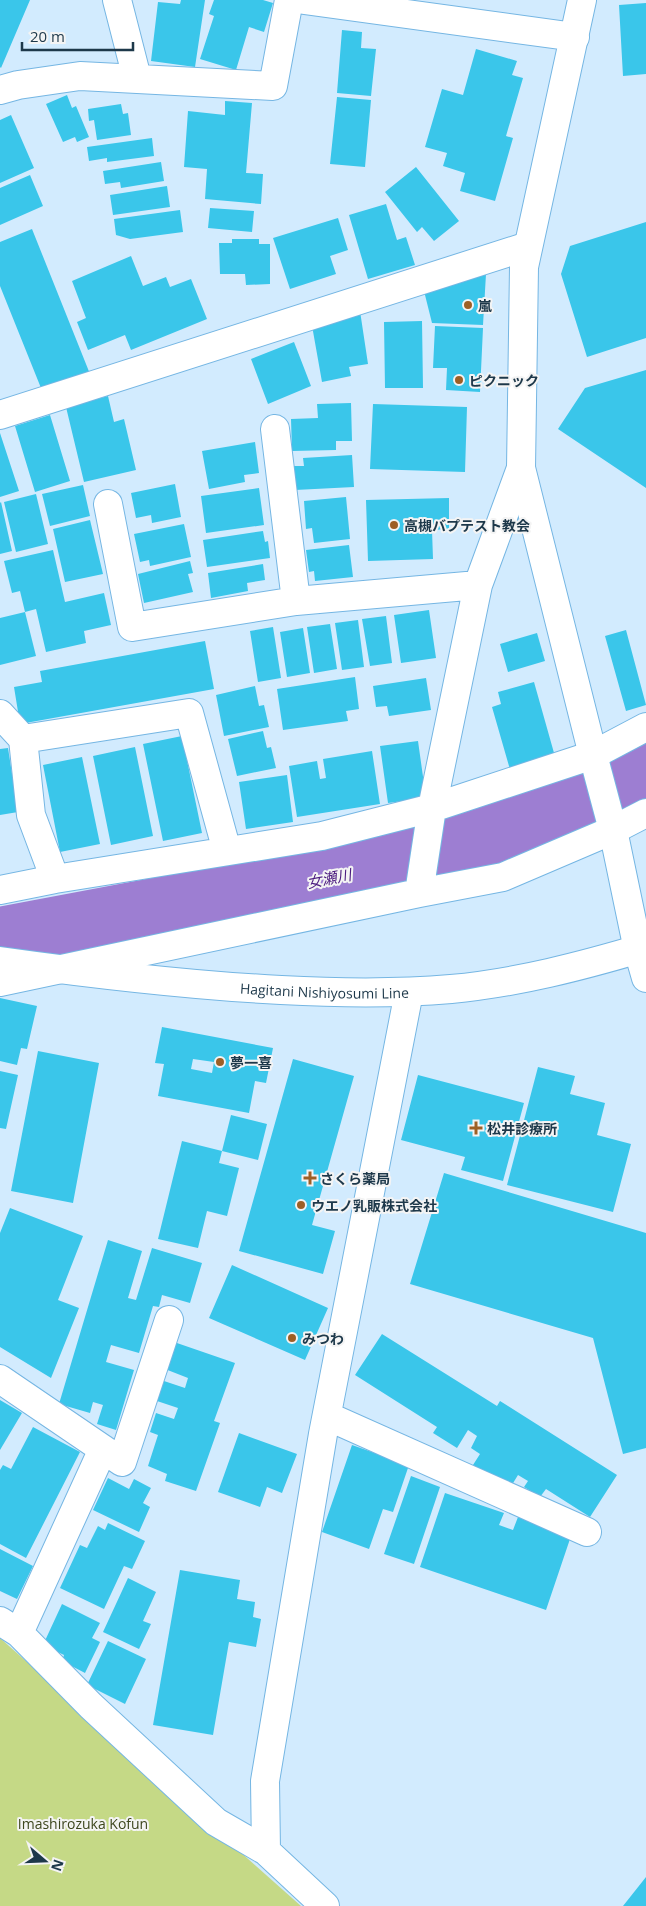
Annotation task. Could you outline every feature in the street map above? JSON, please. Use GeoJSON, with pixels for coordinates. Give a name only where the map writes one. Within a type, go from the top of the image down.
{"type":"FeatureCollection","features":[{"type":"Feature","properties":{"kind":"street"},"geometry":{"type":"LineString","coordinates":[[116,0],[137,78]]}},
{"type":"Feature","properties":{"kind":"street"},"geometry":{"type":"LineString","coordinates":[[0,90],[18,85],[80,76],[273,86],[289,0]]}},
{"type":"Feature","properties":{"kind":"street"},"geometry":{"type":"LineString","coordinates":[[304,0],[575,36]]}},
{"type":"Feature","properties":{"kind":"street"},"geometry":{"type":"LineString","coordinates":[[582,0],[524,267],[521,468],[642,949],[646,978]]}},
{"type":"Feature","properties":{"kind":"street"},"geometry":{"type":"LineString","coordinates":[[0,415],[528,246]]}},
{"type":"Feature","properties":{"kind":"street"},"geometry":{"type":"LineString","coordinates":[[275,429],[296,601]]}},
{"type":"Feature","properties":{"kind":"street"},"geometry":{"type":"LineString","coordinates":[[419,893],[431,814],[478,585],[521,468]]}},
{"type":"Feature","properties":{"kind":"street"},"geometry":{"type":"LineString","coordinates":[[108,504],[132,627],[296,601],[478,585]]}},
{"type":"Feature","properties":{"kind":"street"},"geometry":{"type":"LineString","coordinates":[[22,739],[189,713],[227,851]]}},
{"type":"Feature","properties":{"kind":"street"},"geometry":{"type":"LineString","coordinates":[[0,714],[22,739],[31,815],[55,879]]}},
{"type":"Feature","properties":{"kind":"street"},"geometry":{"type":"LineString","coordinates":[[0,890],[55,879],[322,836],[431,814],[595,763],[646,727]]}},
{"type":"Feature","properties":{"kind":"street"},"geometry":{"type":"LineString","coordinates":[[59,970],[419,893],[503,877],[611,824],[646,813]]}},
{"type":"Feature","properties":{"kind":"street","name":"Hagitani Nishiyosumi Line"},"geometry":{"type":"LineString","coordinates":[[1,968],[59,970],[245,988],[337,993],[409,992],[451,989],[536,976],[642,949]]}},
{"type":"Feature","properties":{"kind":"street"},"geometry":{"type":"LineString","coordinates":[[266,1851],[265,1781],[327,1416],[409,992]]}},
{"type":"Feature","properties":{"kind":"street"},"geometry":{"type":"LineString","coordinates":[[0,1379],[122,1462],[169,1320]]}},
{"type":"Feature","properties":{"kind":"street"},"geometry":{"type":"LineString","coordinates":[[327,1416],[587,1532]]}},
{"type":"Feature","properties":{"kind":"street"},"geometry":{"type":"LineString","coordinates":[[103,1449],[10,1627],[91,1706],[216,1822],[266,1851],[325,1906]]}},
{"type":"Feature","properties":{"kind":"green space","name":"Imashirozuka Kofun"},"geometry":{"type":"Polygon","coordinates":[[[0,1638],[301,1906],[0,1906],[0,1638]]]}},
{"type":"Feature","properties":{"kind":"building"},"geometry":{"type":"Polygon","coordinates":[[[0,0],[30,0],[1,68],[0,67],[0,0]]]}},
{"type":"Feature","properties":{"kind":"building"},"geometry":{"type":"Polygon","coordinates":[[[181,0],[205,0],[195,67],[151,61],[158,2],[180,4],[181,0]]]}},
{"type":"Feature","properties":{"kind":"building"},"geometry":{"type":"Polygon","coordinates":[[[214,0],[263,0],[273,3],[264,32],[249,27],[236,70],[200,59],[214,16],[209,14],[214,0]]]}},
{"type":"Feature","properties":{"kind":"building"},"geometry":{"type":"Polygon","coordinates":[[[646,3],[646,74],[623,76],[619,5],[646,3]]]}},
{"type":"Feature","properties":{"kind":"building"},"geometry":{"type":"Polygon","coordinates":[[[342,30],[362,32],[361,48],[376,49],[371,96],[337,93],[342,30]]]}},
{"type":"Feature","properties":{"kind":"building"},"geometry":{"type":"Polygon","coordinates":[[[476,49],[517,61],[512,75],[523,78],[506,136],[513,138],[495,201],[460,191],[465,173],[443,166],[447,153],[425,147],[442,89],[463,95],[476,49]]]}},
{"type":"Feature","properties":{"kind":"building"},"geometry":{"type":"Polygon","coordinates":[[[67,95],[72,108],[76,106],[89,137],[77,142],[75,137],[63,142],[46,104],[67,95]]]}},
{"type":"Feature","properties":{"kind":"building"},"geometry":{"type":"Polygon","coordinates":[[[337,97],[371,100],[365,167],[330,164],[337,97]]]}},
{"type":"Feature","properties":{"kind":"building"},"geometry":{"type":"Polygon","coordinates":[[[225,101],[252,103],[246,173],[263,174],[261,204],[205,199],[207,169],[184,167],[188,111],[225,115],[225,101]]]}},
{"type":"Feature","properties":{"kind":"building"},"geometry":{"type":"Polygon","coordinates":[[[121,104],[123,114],[128,113],[131,135],[97,140],[94,120],[89,121],[88,109],[121,104]]]}},
{"type":"Feature","properties":{"kind":"building"},"geometry":{"type":"Polygon","coordinates":[[[11,115],[34,168],[0,183],[0,120],[11,115]]]}},
{"type":"Feature","properties":{"kind":"building"},"geometry":{"type":"Polygon","coordinates":[[[152,138],[154,156],[107,162],[107,158],[89,161],[87,147],[152,138]]]}},
{"type":"Feature","properties":{"kind":"building"},"geometry":{"type":"Polygon","coordinates":[[[161,162],[164,181],[121,188],[120,182],[105,184],[103,171],[161,162]]]}},
{"type":"Feature","properties":{"kind":"building"},"geometry":{"type":"Polygon","coordinates":[[[416,167],[459,221],[434,241],[422,227],[417,232],[385,192],[416,167]]]}},
{"type":"Feature","properties":{"kind":"building"},"geometry":{"type":"Polygon","coordinates":[[[30,175],[43,206],[0,225],[0,188],[30,175]]]}},
{"type":"Feature","properties":{"kind":"building"},"geometry":{"type":"Polygon","coordinates":[[[167,186],[170,207],[113,215],[110,195],[167,186]]]}},
{"type":"Feature","properties":{"kind":"building"},"geometry":{"type":"Polygon","coordinates":[[[386,204],[397,240],[406,237],[415,265],[368,279],[349,215],[386,204]]]}},
{"type":"Feature","properties":{"kind":"building"},"geometry":{"type":"Polygon","coordinates":[[[210,208],[254,211],[252,232],[208,228],[210,208]]]}},
{"type":"Feature","properties":{"kind":"building"},"geometry":{"type":"Polygon","coordinates":[[[180,210],[183,232],[130,239],[116,235],[114,219],[180,210]]]}},
{"type":"Feature","properties":{"kind":"building"},"geometry":{"type":"Polygon","coordinates":[[[338,218],[348,250],[330,256],[336,274],[290,289],[273,238],[338,218]]]}},
{"type":"Feature","properties":{"kind":"building"},"geometry":{"type":"Polygon","coordinates":[[[646,222],[646,338],[587,357],[561,274],[570,246],[646,222]]]}},
{"type":"Feature","properties":{"kind":"building"},"geometry":{"type":"Polygon","coordinates":[[[32,229],[90,374],[43,393],[0,286],[0,242],[32,229]]]}},
{"type":"Feature","properties":{"kind":"building"},"geometry":{"type":"Polygon","coordinates":[[[232,239],[259,239],[259,244],[270,244],[270,284],[246,285],[245,274],[220,274],[219,243],[232,243],[232,239]]]}},
{"type":"Feature","properties":{"kind":"building"},"geometry":{"type":"Polygon","coordinates":[[[131,256],[143,286],[166,277],[170,287],[191,279],[207,319],[131,350],[125,335],[88,350],[77,322],[86,318],[72,281],[131,256]]]}},
{"type":"Feature","properties":{"kind":"building"},"geometry":{"type":"Polygon","coordinates":[[[486,274],[483,325],[432,323],[424,291],[486,274]]]}},
{"type":"Feature","properties":{"kind":"building"},"geometry":{"type":"Polygon","coordinates":[[[360,311],[368,364],[349,367],[351,376],[322,382],[311,320],[360,311]]]}},
{"type":"Feature","properties":{"kind":"building"},"geometry":{"type":"Polygon","coordinates":[[[422,321],[423,388],[385,388],[384,322],[422,321]]]}},
{"type":"Feature","properties":{"kind":"building"},"geometry":{"type":"Polygon","coordinates":[[[435,326],[483,328],[480,392],[446,390],[447,368],[433,368],[435,326]]]}},
{"type":"Feature","properties":{"kind":"building"},"geometry":{"type":"Polygon","coordinates":[[[294,342],[311,386],[268,404],[251,359],[294,342]]]}},
{"type":"Feature","properties":{"kind":"building"},"geometry":{"type":"Polygon","coordinates":[[[646,370],[646,488],[558,429],[585,388],[646,370]]]}},
{"type":"Feature","properties":{"kind":"building"},"geometry":{"type":"Polygon","coordinates":[[[108,396],[114,422],[124,419],[136,470],[84,482],[66,407],[108,396]]]}},
{"type":"Feature","properties":{"kind":"building"},"geometry":{"type":"Polygon","coordinates":[[[351,403],[352,441],[336,441],[336,450],[292,451],[291,419],[318,418],[317,404],[351,403]]]}},
{"type":"Feature","properties":{"kind":"building"},"geometry":{"type":"Polygon","coordinates":[[[373,404],[467,407],[465,472],[370,469],[373,404]]]}},
{"type":"Feature","properties":{"kind":"building"},"geometry":{"type":"Polygon","coordinates":[[[50,415],[70,481],[35,492],[15,426],[50,415]]]}},
{"type":"Feature","properties":{"kind":"building"},"geometry":{"type":"Polygon","coordinates":[[[0,433],[19,491],[0,497],[0,433]]]}},
{"type":"Feature","properties":{"kind":"building"},"geometry":{"type":"Polygon","coordinates":[[[255,442],[259,473],[244,475],[245,482],[209,489],[202,451],[255,442]]]}},
{"type":"Feature","properties":{"kind":"building"},"geometry":{"type":"Polygon","coordinates":[[[352,455],[354,487],[295,490],[294,466],[304,466],[303,458],[352,455]]]}},
{"type":"Feature","properties":{"kind":"building"},"geometry":{"type":"Polygon","coordinates":[[[175,484],[181,517],[152,523],[151,515],[136,518],[131,493],[175,484]]]}},
{"type":"Feature","properties":{"kind":"building"},"geometry":{"type":"Polygon","coordinates":[[[83,485],[90,516],[50,526],[42,494],[83,485]]]}},
{"type":"Feature","properties":{"kind":"building"},"geometry":{"type":"Polygon","coordinates":[[[259,488],[264,525],[206,533],[201,496],[259,488]]]}},
{"type":"Feature","properties":{"kind":"building"},"geometry":{"type":"Polygon","coordinates":[[[36,494],[48,544],[16,552],[4,502],[36,494]]]}},
{"type":"Feature","properties":{"kind":"building"},"geometry":{"type":"Polygon","coordinates":[[[346,497],[350,539],[314,543],[312,528],[306,529],[304,501],[346,497]]]}},
{"type":"Feature","properties":{"kind":"building"},"geometry":{"type":"Polygon","coordinates":[[[449,498],[449,529],[432,530],[433,559],[368,561],[366,500],[449,498]]]}},
{"type":"Feature","properties":{"kind":"building"},"geometry":{"type":"Polygon","coordinates":[[[0,503],[12,551],[0,554],[0,503]]]}},
{"type":"Feature","properties":{"kind":"building"},"geometry":{"type":"Polygon","coordinates":[[[90,520],[103,574],[65,582],[53,529],[90,520]]]}},
{"type":"Feature","properties":{"kind":"building"},"geometry":{"type":"Polygon","coordinates":[[[184,524],[191,557],[150,566],[149,560],[140,562],[134,534],[184,524]]]}},
{"type":"Feature","properties":{"kind":"building"},"geometry":{"type":"Polygon","coordinates":[[[263,531],[265,542],[268,541],[270,558],[207,567],[203,540],[263,531]]]}},
{"type":"Feature","properties":{"kind":"building"},"geometry":{"type":"Polygon","coordinates":[[[349,545],[353,577],[315,581],[314,571],[309,572],[306,550],[349,545]]]}},
{"type":"Feature","properties":{"kind":"building"},"geometry":{"type":"Polygon","coordinates":[[[53,550],[65,602],[104,593],[111,625],[84,631],[86,643],[46,652],[36,609],[25,612],[20,591],[12,593],[4,561],[53,550]]]}},
{"type":"Feature","properties":{"kind":"building"},"geometry":{"type":"Polygon","coordinates":[[[190,561],[193,573],[188,574],[193,592],[144,603],[138,574],[190,561]]]}},
{"type":"Feature","properties":{"kind":"building"},"geometry":{"type":"Polygon","coordinates":[[[263,564],[265,580],[247,583],[248,591],[211,598],[208,573],[263,564]]]}},
{"type":"Feature","properties":{"kind":"building"},"geometry":{"type":"Polygon","coordinates":[[[429,610],[436,658],[401,663],[394,615],[429,610]]]}},
{"type":"Feature","properties":{"kind":"building"},"geometry":{"type":"Polygon","coordinates":[[[25,612],[36,656],[0,665],[0,618],[25,612]]]}},
{"type":"Feature","properties":{"kind":"building"},"geometry":{"type":"Polygon","coordinates":[[[386,616],[392,663],[370,666],[362,619],[386,616]]]}},
{"type":"Feature","properties":{"kind":"building"},"geometry":{"type":"Polygon","coordinates":[[[358,620],[364,667],[342,670],[335,623],[358,620]]]}},
{"type":"Feature","properties":{"kind":"building"},"geometry":{"type":"Polygon","coordinates":[[[330,624],[337,669],[314,673],[307,627],[330,624]]]}},
{"type":"Feature","properties":{"kind":"building"},"geometry":{"type":"Polygon","coordinates":[[[273,627],[281,678],[258,682],[250,631],[273,627]]]}},
{"type":"Feature","properties":{"kind":"building"},"geometry":{"type":"Polygon","coordinates":[[[303,628],[310,673],[287,677],[280,632],[303,628]]]}},
{"type":"Feature","properties":{"kind":"building"},"geometry":{"type":"Polygon","coordinates":[[[626,630],[646,705],[626,711],[605,636],[626,630]]]}},
{"type":"Feature","properties":{"kind":"building"},"geometry":{"type":"Polygon","coordinates":[[[537,633],[545,661],[508,672],[500,644],[537,633]]]}},
{"type":"Feature","properties":{"kind":"building"},"geometry":{"type":"Polygon","coordinates":[[[205,641],[214,689],[20,724],[14,687],[42,682],[40,671],[205,641]]]}},
{"type":"Feature","properties":{"kind":"building"},"geometry":{"type":"Polygon","coordinates":[[[355,677],[359,709],[346,711],[348,721],[283,730],[277,689],[355,677]]]}},
{"type":"Feature","properties":{"kind":"building"},"geometry":{"type":"Polygon","coordinates":[[[426,678],[431,710],[389,716],[387,706],[376,707],[373,686],[426,678]]]}},
{"type":"Feature","properties":{"kind":"building"},"geometry":{"type":"Polygon","coordinates":[[[534,682],[556,760],[511,773],[492,707],[501,704],[498,692],[534,682]]]}},
{"type":"Feature","properties":{"kind":"building"},"geometry":{"type":"Polygon","coordinates":[[[255,686],[259,706],[264,705],[269,727],[224,736],[216,695],[255,686]]]}},
{"type":"Feature","properties":{"kind":"building"},"geometry":{"type":"Polygon","coordinates":[[[263,731],[267,748],[271,747],[276,768],[237,776],[228,739],[263,731]]]}},
{"type":"Feature","properties":{"kind":"building"},"geometry":{"type":"Polygon","coordinates":[[[182,736],[202,833],[163,841],[143,744],[182,736]]]}},
{"type":"Feature","properties":{"kind":"building"},"geometry":{"type":"Polygon","coordinates":[[[418,741],[426,798],[388,803],[380,746],[418,741]]]}},
{"type":"Feature","properties":{"kind":"building"},"geometry":{"type":"Polygon","coordinates":[[[135,747],[153,836],[111,845],[93,756],[135,747]]]}},
{"type":"Feature","properties":{"kind":"building"},"geometry":{"type":"Polygon","coordinates":[[[8,748],[18,812],[0,815],[0,749],[8,748]]]}},
{"type":"Feature","properties":{"kind":"building"},"geometry":{"type":"Polygon","coordinates":[[[372,751],[380,804],[297,817],[289,766],[317,761],[320,779],[326,778],[323,759],[372,751]]]}},
{"type":"Feature","properties":{"kind":"building"},"geometry":{"type":"Polygon","coordinates":[[[82,757],[100,844],[60,852],[43,765],[82,757]]]}},
{"type":"Feature","properties":{"kind":"building"},"geometry":{"type":"Polygon","coordinates":[[[287,775],[293,822],[246,829],[239,782],[287,775]]]}},
{"type":"Feature","properties":{"kind":"building"},"geometry":{"type":"Polygon","coordinates":[[[0,998],[37,1006],[27,1049],[21,1048],[17,1065],[0,1061],[0,998]]]}},
{"type":"Feature","properties":{"kind":"building"},"geometry":{"type":"Polygon","coordinates":[[[162,1027],[273,1048],[266,1083],[255,1081],[249,1113],[158,1096],[164,1064],[155,1063],[162,1027]],[[193,1059],[191,1069],[212,1073],[214,1062],[193,1059]]]}},
{"type":"Feature","properties":{"kind":"building"},"geometry":{"type":"Polygon","coordinates":[[[38,1051],[99,1063],[73,1203],[11,1191],[38,1051]]]}},
{"type":"Feature","properties":{"kind":"building"},"geometry":{"type":"Polygon","coordinates":[[[293,1059],[354,1076],[312,1225],[335,1231],[323,1274],[239,1251],[293,1059]]]}},
{"type":"Feature","properties":{"kind":"building"},"geometry":{"type":"Polygon","coordinates":[[[538,1067],[575,1076],[570,1094],[605,1103],[597,1135],[631,1144],[613,1212],[507,1185],[538,1067]]]}},
{"type":"Feature","properties":{"kind":"building"},"geometry":{"type":"Polygon","coordinates":[[[0,1071],[18,1075],[6,1129],[0,1128],[0,1071]]]}},
{"type":"Feature","properties":{"kind":"building"},"geometry":{"type":"Polygon","coordinates":[[[418,1075],[524,1103],[503,1181],[461,1170],[465,1157],[401,1140],[418,1075]]]}},
{"type":"Feature","properties":{"kind":"building"},"geometry":{"type":"Polygon","coordinates":[[[231,1115],[267,1124],[258,1160],[222,1151],[231,1115]]]}},
{"type":"Feature","properties":{"kind":"building"},"geometry":{"type":"Polygon","coordinates":[[[182,1141],[222,1151],[219,1163],[239,1168],[227,1216],[207,1211],[198,1248],[158,1239],[182,1141]]]}},
{"type":"Feature","properties":{"kind":"building"},"geometry":{"type":"Polygon","coordinates":[[[444,1173],[646,1233],[646,1448],[623,1454],[593,1338],[410,1284],[444,1173]]]}},
{"type":"Feature","properties":{"kind":"building"},"geometry":{"type":"Polygon","coordinates":[[[10,1208],[83,1236],[58,1300],[79,1308],[51,1378],[0,1347],[0,1233],[10,1208]]]}},
{"type":"Feature","properties":{"kind":"building"},"geometry":{"type":"Polygon","coordinates":[[[108,1240],[142,1251],[128,1298],[136,1300],[152,1248],[202,1263],[190,1303],[162,1295],[159,1307],[153,1306],[139,1353],[111,1345],[106,1362],[134,1370],[116,1430],[97,1424],[103,1405],[93,1402],[90,1413],[59,1404],[108,1240]]]}},
{"type":"Feature","properties":{"kind":"building"},"geometry":{"type":"Polygon","coordinates":[[[232,1265],[328,1308],[305,1360],[209,1318],[232,1265]]]}},
{"type":"Feature","properties":{"kind":"building"},"geometry":{"type":"Polygon","coordinates":[[[382,1334],[497,1406],[500,1401],[617,1475],[590,1517],[546,1489],[540,1497],[524,1487],[528,1481],[518,1475],[510,1488],[473,1465],[480,1454],[471,1448],[477,1436],[468,1430],[457,1448],[433,1433],[437,1427],[355,1375],[382,1334]]]}},
{"type":"Feature","properties":{"kind":"building"},"geometry":{"type":"Polygon","coordinates":[[[174,1342],[235,1363],[214,1421],[220,1423],[196,1491],[165,1481],[167,1474],[148,1466],[158,1435],[150,1432],[156,1413],[174,1419],[178,1408],[157,1401],[164,1381],[185,1388],[188,1378],[165,1369],[174,1342]]]}},
{"type":"Feature","properties":{"kind":"building"},"geometry":{"type":"Polygon","coordinates":[[[0,1400],[22,1413],[0,1450],[0,1400]]]}},
{"type":"Feature","properties":{"kind":"building"},"geometry":{"type":"Polygon","coordinates":[[[33,1427],[80,1452],[26,1558],[0,1544],[0,1470],[3,1465],[11,1469],[33,1427]]]}},
{"type":"Feature","properties":{"kind":"building"},"geometry":{"type":"Polygon","coordinates":[[[239,1433],[297,1454],[282,1493],[267,1487],[260,1507],[218,1492],[239,1433]]]}},
{"type":"Feature","properties":{"kind":"building"},"geometry":{"type":"Polygon","coordinates":[[[352,1445],[409,1465],[393,1512],[383,1509],[369,1549],[322,1532],[352,1445]]]}},
{"type":"Feature","properties":{"kind":"building"},"geometry":{"type":"Polygon","coordinates":[[[411,1476],[440,1487],[414,1564],[384,1554],[411,1476]]]}},
{"type":"Feature","properties":{"kind":"building"},"geometry":{"type":"Polygon","coordinates":[[[108,1478],[129,1489],[134,1479],[151,1488],[143,1503],[150,1507],[139,1532],[93,1510],[108,1478]]]}},
{"type":"Feature","properties":{"kind":"building"},"geometry":{"type":"Polygon","coordinates":[[[445,1493],[504,1513],[499,1525],[513,1530],[518,1517],[571,1536],[546,1610],[420,1567],[445,1493]]]}},
{"type":"Feature","properties":{"kind":"building"},"geometry":{"type":"Polygon","coordinates":[[[108,1523],[145,1541],[132,1569],[124,1566],[104,1609],[60,1588],[80,1545],[87,1548],[98,1526],[105,1530],[108,1523]]]}},
{"type":"Feature","properties":{"kind":"building"},"geometry":{"type":"Polygon","coordinates":[[[0,1549],[33,1566],[17,1599],[0,1591],[0,1549]]]}},
{"type":"Feature","properties":{"kind":"building"},"geometry":{"type":"Polygon","coordinates":[[[180,1570],[240,1580],[237,1599],[255,1602],[253,1617],[261,1619],[256,1647],[229,1642],[213,1735],[153,1725],[180,1570]]]}},
{"type":"Feature","properties":{"kind":"building"},"geometry":{"type":"Polygon","coordinates":[[[128,1578],[156,1592],[143,1621],[151,1624],[139,1649],[103,1632],[128,1578]]]}},
{"type":"Feature","properties":{"kind":"building"},"geometry":{"type":"Polygon","coordinates":[[[62,1604],[100,1623],[92,1638],[100,1642],[85,1673],[62,1661],[64,1655],[43,1645],[62,1604]]]}},
{"type":"Feature","properties":{"kind":"building"},"geometry":{"type":"Polygon","coordinates":[[[108,1641],[146,1659],[125,1704],[87,1685],[108,1641]]]}},
{"type":"Feature","properties":{"kind":"building"},"geometry":{"type":"Polygon","coordinates":[[[646,1877],[646,1906],[623,1906],[646,1877]]]}},
{"type":"Feature","properties":{"kind":"waterway","name":"女瀬川"},"geometry":{"type":"LineString","coordinates":[[0,940],[383,868],[567,810],[646,776]]}},
{"type":"Feature","properties":{"kind":"place","name":"嵐"},"geometry":{"type":"Point","coordinates":[468,305]}},
{"type":"Feature","properties":{"kind":"place","name":"ピクニック"},"geometry":{"type":"Point","coordinates":[459,380]}},
{"type":"Feature","properties":{"kind":"place","name":"高槻バプテスト教会"},"geometry":{"type":"Point","coordinates":[394,525]}},
{"type":"Feature","properties":{"kind":"place","name":"夢一喜"},"geometry":{"type":"Point","coordinates":[220,1062]}},
{"type":"Feature","properties":{"kind":"place","name":"松井診療所"},"geometry":{"type":"Point","coordinates":[476,1128]}},
{"type":"Feature","properties":{"kind":"place","name":"さくら薬局"},"geometry":{"type":"Point","coordinates":[310,1178]}},
{"type":"Feature","properties":{"kind":"place","name":"ウエノ乳販株式会社"},"geometry":{"type":"Point","coordinates":[301,1205]}},
{"type":"Feature","properties":{"kind":"place","name":"みつわ"},"geometry":{"type":"Point","coordinates":[292,1338]}}]}
